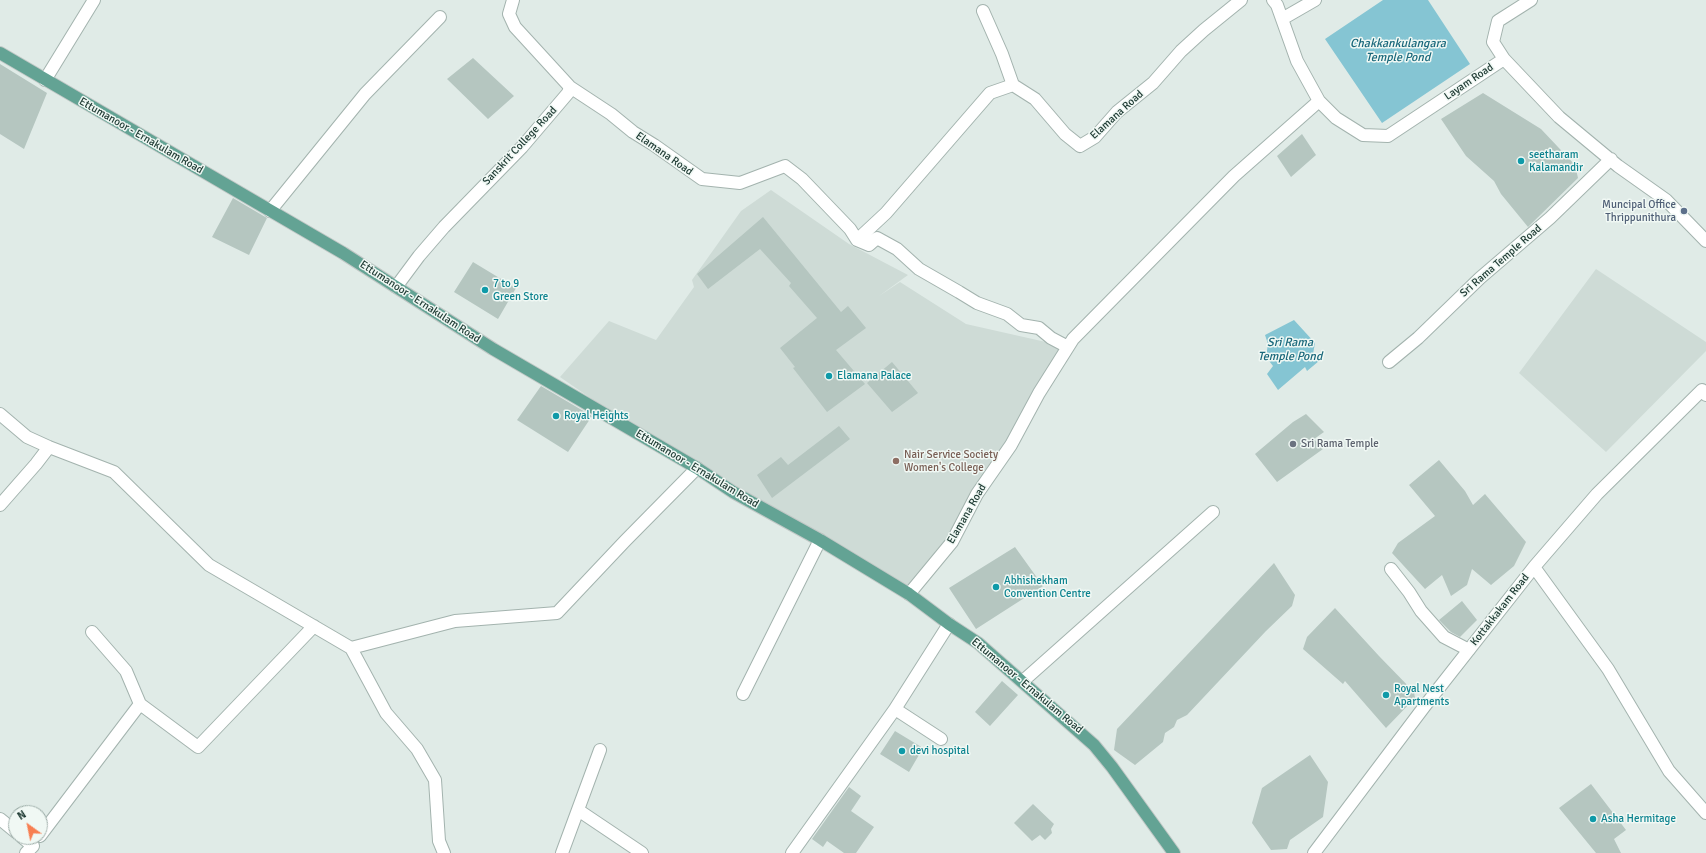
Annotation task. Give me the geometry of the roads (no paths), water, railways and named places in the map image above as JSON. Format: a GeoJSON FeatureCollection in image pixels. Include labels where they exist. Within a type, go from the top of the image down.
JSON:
{"type":"FeatureCollection","features":[{"type":"Feature","properties":{"kind":"main road","name":"Ettumanoor - Ernakulam Road"},"geometry":{"type":"LineString","coordinates":[[0,53],[343,253],[493,349],[698,468],[733,492],[820,540],[909,594],[949,624],[978,643],[1094,745],[1112,767],[1174,853]]}},
{"type":"Feature","properties":{"kind":"street"},"geometry":{"type":"LineString","coordinates":[[45,80],[94,0]]}},
{"type":"Feature","properties":{"kind":"street"},"geometry":{"type":"LineString","coordinates":[[513,0],[509,14],[515,27],[570,87]]}},
{"type":"Feature","properties":{"kind":"street","name":"Elamana Road"},"geometry":{"type":"LineString","coordinates":[[1013,85],[1035,99],[1065,134],[1080,146],[1095,137],[1117,112],[1153,84],[1181,51],[1241,0]]}},
{"type":"Feature","properties":{"kind":"street","name":"Layam Road"},"geometry":{"type":"LineString","coordinates":[[1273,0],[1277,5],[1296,61],[1319,101],[1336,118],[1363,135],[1388,136],[1504,59],[1559,117],[1611,159],[1666,200],[1706,241]]}},
{"type":"Feature","properties":{"kind":"street"},"geometry":{"type":"LineString","coordinates":[[1282,19],[1315,0]]}},
{"type":"Feature","properties":{"kind":"street"},"geometry":{"type":"LineString","coordinates":[[1504,59],[1493,42],[1498,21],[1530,0]]}},
{"type":"Feature","properties":{"kind":"street"},"geometry":{"type":"LineString","coordinates":[[983,11],[1002,54],[1013,85],[990,93],[886,213],[857,240],[869,245],[877,238],[897,249],[919,269],[977,303],[1007,314],[1021,325],[1039,328],[1051,338],[1068,347]]}},
{"type":"Feature","properties":{"kind":"street"},"geometry":{"type":"LineString","coordinates":[[270,211],[365,94],[440,17]]}},
{"type":"Feature","properties":{"kind":"street","name":"Elamana Road"},"geometry":{"type":"LineString","coordinates":[[570,87],[610,114],[633,132],[654,144],[702,179],[740,183],[785,166],[802,179],[850,229],[857,240]]}},
{"type":"Feature","properties":{"kind":"street","name":"Sanskrit College Road"},"geometry":{"type":"LineString","coordinates":[[396,287],[419,256],[475,194],[522,147],[568,93],[570,87]]}},
{"type":"Feature","properties":{"kind":"street","name":"Elamana Road"},"geometry":{"type":"LineString","coordinates":[[909,594],[952,542],[977,494],[1011,445],[1039,393],[1073,339],[1234,176],[1319,101]]}},
{"type":"Feature","properties":{"kind":"street","name":"Sri Rama Temple Road"},"geometry":{"type":"LineString","coordinates":[[1390,362],[1418,338],[1480,278],[1550,218],[1611,159]]}},
{"type":"Feature","properties":{"kind":"street","name":"Kottakkakam Road"},"geometry":{"type":"LineString","coordinates":[[1314,853],[1468,650],[1534,567],[1597,494],[1704,393]]}},
{"type":"Feature","properties":{"kind":"street"},"geometry":{"type":"LineString","coordinates":[[0,414],[27,437],[114,472],[209,565],[351,648],[386,714],[417,749],[435,780],[439,841],[444,853]]}},
{"type":"Feature","properties":{"kind":"street"},"geometry":{"type":"LineString","coordinates":[[0,505],[49,447]]}},
{"type":"Feature","properties":{"kind":"street"},"geometry":{"type":"LineString","coordinates":[[351,648],[455,621],[557,613],[625,541],[698,468]]}},
{"type":"Feature","properties":{"kind":"street"},"geometry":{"type":"LineString","coordinates":[[1023,681],[1213,512]]}},
{"type":"Feature","properties":{"kind":"street"},"geometry":{"type":"LineString","coordinates":[[743,694],[820,540]]}},
{"type":"Feature","properties":{"kind":"street"},"geometry":{"type":"LineString","coordinates":[[1534,567],[1608,669],[1669,771],[1706,813]]}},
{"type":"Feature","properties":{"kind":"street"},"geometry":{"type":"LineString","coordinates":[[1391,569],[1422,611],[1444,637],[1468,650]]}},
{"type":"Feature","properties":{"kind":"street"},"geometry":{"type":"LineString","coordinates":[[792,853],[895,709],[949,624]]}},
{"type":"Feature","properties":{"kind":"street"},"geometry":{"type":"LineString","coordinates":[[92,632],[126,671],[140,704],[198,747],[314,626]]}},
{"type":"Feature","properties":{"kind":"street"},"geometry":{"type":"LineString","coordinates":[[48,829],[140,704]]}},
{"type":"Feature","properties":{"kind":"street"},"geometry":{"type":"LineString","coordinates":[[895,709],[941,739]]}},
{"type":"Feature","properties":{"kind":"street"},"geometry":{"type":"LineString","coordinates":[[562,853],[600,750]]}},
{"type":"Feature","properties":{"kind":"street"},"geometry":{"type":"LineString","coordinates":[[578,810],[642,853]]}},
{"type":"Feature","properties":{"kind":"street"},"geometry":{"type":"LineString","coordinates":[[0,819],[8,826]]}},
{"type":"Feature","properties":{"kind":"water","name":"Chakkankulangara Temple Pond"},"geometry":{"type":"Polygon","coordinates":[[[1383,0],[1428,0],[1470,64],[1382,123],[1325,39],[1383,0]]]}},
{"type":"Feature","properties":{"kind":"water","name":"Sri Rama Temple Pond"},"geometry":{"type":"Polygon","coordinates":[[[1294,320],[1315,343],[1313,354],[1319,361],[1307,371],[1305,367],[1278,390],[1267,374],[1273,366],[1266,357],[1268,344],[1265,335],[1294,320]]]}},
{"type":"Feature","properties":{"kind":"place","name":"seetharam Kalamandir"},"geometry":{"type":"Point","coordinates":[1521,161]}},
{"type":"Feature","properties":{"kind":"place","name":"Muncipal Office Thrippunithura"},"geometry":{"type":"Point","coordinates":[1684,211]}},
{"type":"Feature","properties":{"kind":"place","name":"7 to 9 Green Store"},"geometry":{"type":"Point","coordinates":[485,290]}},
{"type":"Feature","properties":{"kind":"place","name":"Elamana Palace"},"geometry":{"type":"Point","coordinates":[829,376]}},
{"type":"Feature","properties":{"kind":"place","name":"Royal Heights"},"geometry":{"type":"Point","coordinates":[556,416]}},
{"type":"Feature","properties":{"kind":"place","name":"Sri Rama Temple"},"geometry":{"type":"Point","coordinates":[1293,444]}},
{"type":"Feature","properties":{"kind":"place","name":"Nair Service Society Women's College"},"geometry":{"type":"Point","coordinates":[896,461]}},
{"type":"Feature","properties":{"kind":"place","name":"Abhishekham Convention Centre"},"geometry":{"type":"Point","coordinates":[996,587]}},
{"type":"Feature","properties":{"kind":"place","name":"Royal Nest Apartments"},"geometry":{"type":"Point","coordinates":[1386,695]}},
{"type":"Feature","properties":{"kind":"place","name":"devi hospital"},"geometry":{"type":"Point","coordinates":[902,751]}},
{"type":"Feature","properties":{"kind":"place","name":"Asha Hermitage"},"geometry":{"type":"Point","coordinates":[1593,819]}}]}
